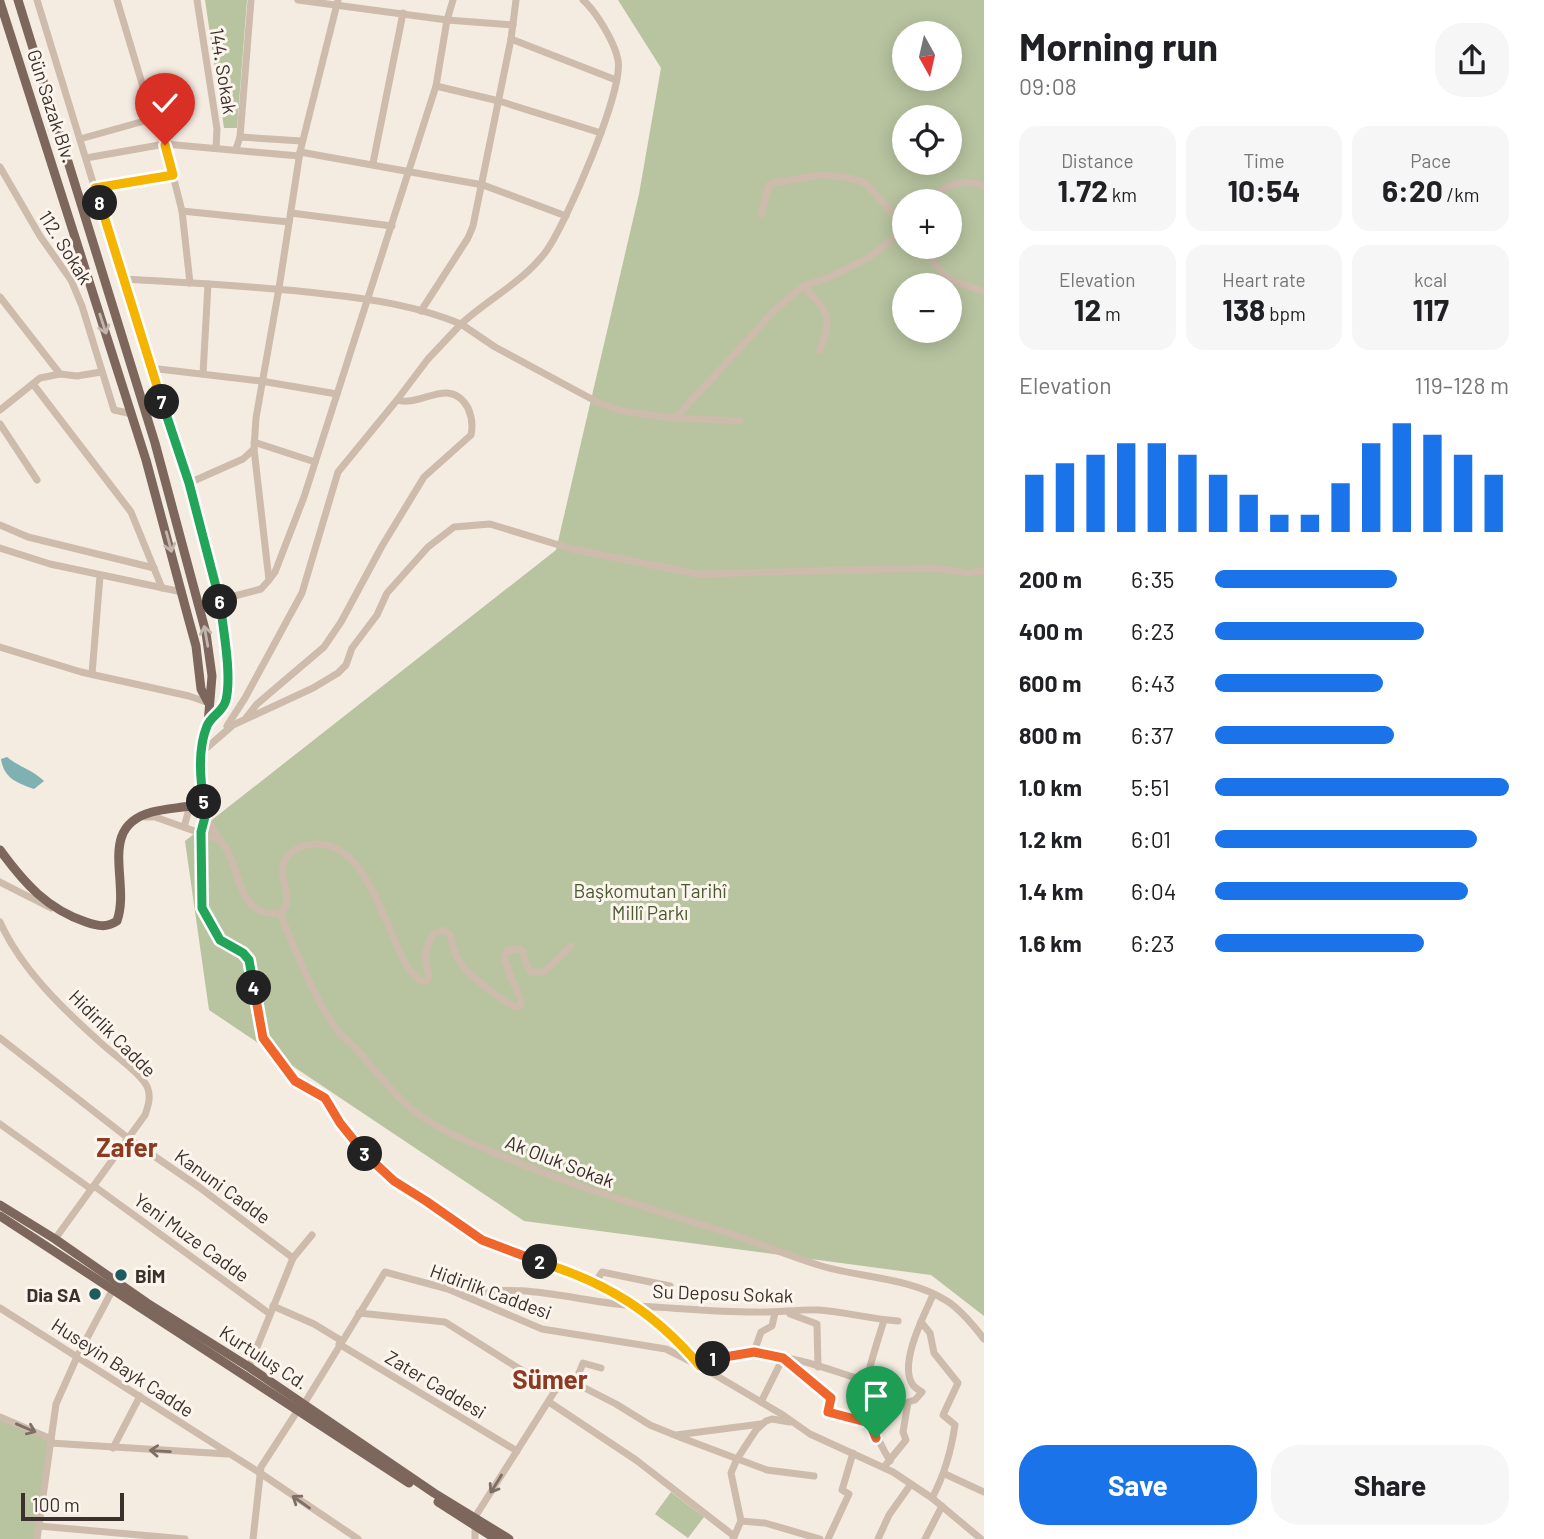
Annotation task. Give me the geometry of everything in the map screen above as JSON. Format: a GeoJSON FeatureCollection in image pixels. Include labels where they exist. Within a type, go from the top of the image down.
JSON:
{"type":"FeatureCollection","features":[{"type":"Feature","properties":{"kind":"main road","name":"Gün Sazak Blv."},"geometry":{"type":"LineString","coordinates":[[18,0],[156,443],[206,633],[212,676],[208,724],[202,751],[201,784]]}},
{"type":"Feature","properties":{"kind":"main road","name":"Gün Sazak Blv."},"geometry":{"type":"LineString","coordinates":[[0,2],[132,414],[182,592],[195,646],[201,689],[209,704]]}},
{"type":"Feature","properties":{"kind":"main road"},"geometry":{"type":"LineString","coordinates":[[0,850],[29,888],[46,902],[65,914],[99,926],[109,926],[117,921],[122,898],[118,851],[124,828],[152,812],[190,806],[201,784]]}},
{"type":"Feature","properties":{"kind":"main road","name":"Kurtuluş Cd."},"geometry":{"type":"LineString","coordinates":[[0,1205],[249,1367],[301,1407]]}},
{"type":"Feature","properties":{"kind":"main road","name":"Kurtuluş Cd."},"geometry":{"type":"LineString","coordinates":[[0,1216],[434,1493],[493,1536],[509,1539]]}},
{"type":"Feature","properties":{"kind":"street"},"geometry":{"type":"LineString","coordinates":[[37,0],[150,368],[189,483],[219,600],[226,654],[227,697],[218,715],[208,724]]}},
{"type":"Feature","properties":{"kind":"street"},"geometry":{"type":"LineString","coordinates":[[117,0],[165,145],[183,211],[190,283]]}},
{"type":"Feature","properties":{"kind":"street","name":"144. Sokak"},"geometry":{"type":"LineString","coordinates":[[197,0],[218,129],[216,148]]}},
{"type":"Feature","properties":{"kind":"street"},"geometry":{"type":"LineString","coordinates":[[236,149],[240,137],[251,0]]}},
{"type":"Feature","properties":{"kind":"street"},"geometry":{"type":"LineString","coordinates":[[298,0],[338,3],[447,20],[513,25]]}},
{"type":"Feature","properties":{"kind":"street"},"geometry":{"type":"LineString","coordinates":[[219,600],[261,589],[275,572],[315,462],[436,86],[453,0]]}},
{"type":"Feature","properties":{"kind":"street"},"geometry":{"type":"LineString","coordinates":[[421,310],[468,238],[483,185],[511,40],[516,0]]}},
{"type":"Feature","properties":{"kind":"street"},"geometry":{"type":"LineString","coordinates":[[223,733],[302,593],[338,472],[428,359],[461,324],[524,275],[546,251],[566,216],[601,133],[618,68],[617,55],[592,9],[583,0]]}},
{"type":"Feature","properties":{"kind":"street"},"geometry":{"type":"LineString","coordinates":[[269,580],[254,446],[261,382],[279,288],[299,154],[338,3]]}},
{"type":"Feature","properties":{"kind":"street"},"geometry":{"type":"LineString","coordinates":[[373,163],[403,13]]}},
{"type":"Feature","properties":{"kind":"street"},"geometry":{"type":"LineString","coordinates":[[511,40],[616,80]]}},
{"type":"Feature","properties":{"kind":"street"},"geometry":{"type":"LineString","coordinates":[[436,86],[499,101],[601,133]]}},
{"type":"Feature","properties":{"kind":"street"},"geometry":{"type":"LineString","coordinates":[[80,139],[155,118]]}},
{"type":"Feature","properties":{"kind":"street"},"geometry":{"type":"LineString","coordinates":[[240,137],[302,141]]}},
{"type":"Feature","properties":{"kind":"street"},"geometry":{"type":"LineString","coordinates":[[86,158],[165,145],[299,154],[373,163],[483,185],[566,216]]}},
{"type":"Feature","properties":{"kind":"street","name":"112. Sokak"},"geometry":{"type":"LineString","coordinates":[[1,172],[71,280],[82,306],[114,410],[132,414]]}},
{"type":"Feature","properties":{"kind":"street"},"geometry":{"type":"LineString","coordinates":[[95,188],[173,175]]}},
{"type":"Feature","properties":{"kind":"street"},"geometry":{"type":"LineString","coordinates":[[761,214],[769,185],[821,175],[864,182],[892,211]]}},
{"type":"Feature","properties":{"kind":"street"},"geometry":{"type":"LineString","coordinates":[[941,189],[952,183],[966,181],[984,186]]}},
{"type":"Feature","properties":{"kind":"street"},"geometry":{"type":"LineString","coordinates":[[183,211],[392,226]]}},
{"type":"Feature","properties":{"kind":"street"},"geometry":{"type":"LineString","coordinates":[[672,418],[677,416],[775,310],[803,286],[830,277],[869,258],[892,241]]}},
{"type":"Feature","properties":{"kind":"street"},"geometry":{"type":"LineString","coordinates":[[931,259],[949,279],[984,292]]}},
{"type":"Feature","properties":{"kind":"street"},"geometry":{"type":"LineString","coordinates":[[123,279],[279,288],[366,299],[421,310],[461,324],[495,347],[599,403],[622,411],[672,418],[740,421]]}},
{"type":"Feature","properties":{"kind":"street"},"geometry":{"type":"LineString","coordinates":[[203,374],[208,284]]}},
{"type":"Feature","properties":{"kind":"street"},"geometry":{"type":"LineString","coordinates":[[803,286],[826,310],[829,320],[820,350]]}},
{"type":"Feature","properties":{"kind":"street"},"geometry":{"type":"LineString","coordinates":[[0,297],[60,374]]}},
{"type":"Feature","properties":{"kind":"street"},"geometry":{"type":"LineString","coordinates":[[150,368],[337,394]]}},
{"type":"Feature","properties":{"kind":"street"},"geometry":{"type":"LineString","coordinates":[[0,410],[40,378],[101,372]]}},
{"type":"Feature","properties":{"kind":"street"},"geometry":{"type":"LineString","coordinates":[[33,384],[131,512],[162,588]]}},
{"type":"Feature","properties":{"kind":"street"},"geometry":{"type":"LineString","coordinates":[[246,718],[257,704],[324,647],[424,477],[471,435],[473,429],[469,410],[456,397],[444,393],[407,401],[397,400]]}},
{"type":"Feature","properties":{"kind":"street"},"geometry":{"type":"LineString","coordinates":[[0,424],[37,480]]}},
{"type":"Feature","properties":{"kind":"street"},"geometry":{"type":"LineString","coordinates":[[189,483],[243,459],[254,446]]}},
{"type":"Feature","properties":{"kind":"street"},"geometry":{"type":"LineString","coordinates":[[254,446],[315,462]]}},
{"type":"Feature","properties":{"kind":"street"},"geometry":{"type":"LineString","coordinates":[[202,751],[246,718],[313,688],[338,673],[346,665],[352,648],[377,615],[387,593],[428,547],[454,527],[490,524],[572,549],[698,574],[933,568],[968,573],[984,571]]}},
{"type":"Feature","properties":{"kind":"street"},"geometry":{"type":"LineString","coordinates":[[0,526],[28,537],[154,568]]}},
{"type":"Feature","properties":{"kind":"street"},"geometry":{"type":"LineString","coordinates":[[0,548],[50,564],[182,592]]}},
{"type":"Feature","properties":{"kind":"street"},"geometry":{"type":"LineString","coordinates":[[92,674],[100,576]]}},
{"type":"Feature","properties":{"kind":"street"},"geometry":{"type":"LineString","coordinates":[[0,648],[92,674],[189,696],[209,704]]}},
{"type":"Feature","properties":{"kind":"street"},"geometry":{"type":"LineString","coordinates":[[201,784],[207,820],[222,841],[248,902],[269,914],[279,913],[287,907],[288,902],[282,879],[285,860],[308,844],[323,844],[335,848],[358,868],[375,896],[409,969],[420,981],[428,980],[430,974],[425,956],[431,938],[438,931],[444,930],[451,936],[453,950],[464,970],[506,1003],[519,1007],[521,1002],[505,963],[504,956],[508,950],[521,949],[531,972],[544,972],[571,946]]}},
{"type":"Feature","properties":{"kind":"street"},"geometry":{"type":"LineString","coordinates":[[184,827],[190,806],[206,813]]}},
{"type":"Feature","properties":{"kind":"street"},"geometry":{"type":"LineString","coordinates":[[206,813],[201,832],[202,908],[220,940],[243,953],[249,960],[263,1038],[295,1081],[325,1098],[347,1133],[394,1181],[482,1240],[595,1283],[636,1306],[675,1336],[700,1366],[713,1359],[754,1352],[866,1381]]}},
{"type":"Feature","properties":{"kind":"street"},"geometry":{"type":"LineString","coordinates":[[141,817],[155,817],[222,841]]}},
{"type":"Feature","properties":{"kind":"street"},"geometry":{"type":"LineString","coordinates":[[0,882],[13,891],[65,914]]}},
{"type":"Feature","properties":{"kind":"street","name":"Ak Oluk Sokak"},"geometry":{"type":"LineString","coordinates":[[279,913],[305,973],[338,1032],[422,1117],[457,1137],[530,1169],[617,1200],[728,1233],[782,1254],[832,1268],[894,1280],[933,1295],[947,1301],[972,1323],[984,1339]]}},
{"type":"Feature","properties":{"kind":"street","name":"Hidirlik Cadde"},"geometry":{"type":"LineString","coordinates":[[0,922],[30,970],[85,1029],[145,1083],[149,1091],[145,1115],[55,1240]]}},
{"type":"Feature","properties":{"kind":"street","name":"Kanuni Cadde"},"geometry":{"type":"LineString","coordinates":[[0,1038],[128,1138],[199,1186],[293,1258]]}},
{"type":"Feature","properties":{"kind":"street","name":"Yeni Muze Cadde"},"geometry":{"type":"LineString","coordinates":[[0,1124],[272,1310]]}},
{"type":"Feature","properties":{"kind":"street"},"geometry":{"type":"LineString","coordinates":[[249,1367],[293,1258],[312,1235]]}},
{"type":"Feature","properties":{"kind":"street","name":"Hidirlik Caddesi"},"geometry":{"type":"LineString","coordinates":[[260,1473],[261,1467],[386,1272],[463,1296],[542,1329],[666,1349],[761,1402],[810,1434],[887,1464],[981,1539]]}},
{"type":"Feature","properties":{"kind":"street"},"geometry":{"type":"LineString","coordinates":[[595,1283],[602,1272],[670,1286]]}},
{"type":"Feature","properties":{"kind":"street"},"geometry":{"type":"LineString","coordinates":[[37,1539],[56,1404],[113,1289]]}},
{"type":"Feature","properties":{"kind":"street","name":"Su Deposu Sokak"},"geometry":{"type":"LineString","coordinates":[[463,1296],[480,1291],[501,1290],[576,1296],[636,1306],[786,1313],[818,1310],[898,1321]]}},
{"type":"Feature","properties":{"kind":"street"},"geometry":{"type":"LineString","coordinates":[[884,1320],[866,1381],[866,1397],[870,1423],[887,1464],[906,1440],[903,1432],[908,1402],[915,1400],[922,1392],[913,1385],[910,1376],[910,1355],[933,1295]]}},
{"type":"Feature","properties":{"kind":"street","name":"Huseyin Bayk Cadde"},"geometry":{"type":"LineString","coordinates":[[0,1308],[260,1473],[358,1539]]}},
{"type":"Feature","properties":{"kind":"street","name":"Zater Caddesi"},"geometry":{"type":"LineString","coordinates":[[272,1310],[314,1324],[517,1451]]}},
{"type":"Feature","properties":{"kind":"street"},"geometry":{"type":"LineString","coordinates":[[754,1352],[761,1332],[772,1326],[775,1312]]}},
{"type":"Feature","properties":{"kind":"street"},"geometry":{"type":"LineString","coordinates":[[359,1313],[445,1322],[555,1391]]}},
{"type":"Feature","properties":{"kind":"street"},"geometry":{"type":"LineString","coordinates":[[786,1313],[817,1324],[818,1367]]}},
{"type":"Feature","properties":{"kind":"street"},"geometry":{"type":"LineString","coordinates":[[921,1322],[930,1334],[934,1353],[958,1383],[943,1415],[955,1425],[945,1474],[932,1498]]}},
{"type":"Feature","properties":{"kind":"street"},"geometry":{"type":"LineString","coordinates":[[761,1402],[783,1358]]}},
{"type":"Feature","properties":{"kind":"street"},"geometry":{"type":"LineString","coordinates":[[783,1358],[831,1398],[828,1412],[870,1423]]}},
{"type":"Feature","properties":{"kind":"street"},"geometry":{"type":"LineString","coordinates":[[575,1383],[583,1363],[601,1368]]}},
{"type":"Feature","properties":{"kind":"street"},"geometry":{"type":"LineString","coordinates":[[475,1539],[474,1521],[558,1386],[575,1383],[650,1425],[737,1460],[768,1470],[814,1476]]}},
{"type":"Feature","properties":{"kind":"street"},"geometry":{"type":"LineString","coordinates":[[113,1448],[140,1396]]}},
{"type":"Feature","properties":{"kind":"street"},"geometry":{"type":"LineString","coordinates":[[548,1402],[636,1460],[734,1537],[741,1521],[731,1473],[762,1424]]}},
{"type":"Feature","properties":{"kind":"street"},"geometry":{"type":"LineString","coordinates":[[0,1417],[51,1441],[113,1448],[228,1454]]}},
{"type":"Feature","properties":{"kind":"street"},"geometry":{"type":"LineString","coordinates":[[674,1435],[762,1424],[772,1419],[794,1423]]}},
{"type":"Feature","properties":{"kind":"street"},"geometry":{"type":"LineString","coordinates":[[828,1539],[849,1494],[842,1490],[853,1453]]}},
{"type":"Feature","properties":{"kind":"street"},"geometry":{"type":"LineString","coordinates":[[253,1539],[260,1473]]}},
{"type":"Feature","properties":{"kind":"street"},"geometry":{"type":"LineString","coordinates":[[945,1474],[984,1492]]}},
{"type":"Feature","properties":{"kind":"street"},"geometry":{"type":"LineString","coordinates":[[878,1539],[889,1515],[911,1484]]}},
{"type":"Feature","properties":{"kind":"street"},"geometry":{"type":"LineString","coordinates":[[925,1539],[942,1506]]}},
{"type":"Feature","properties":{"kind":"street"},"geometry":{"type":"LineString","coordinates":[[741,1521],[765,1524],[820,1539]]}},
{"type":"Feature","properties":{"kind":"street"},"geometry":{"type":"LineString","coordinates":[[39,1526],[185,1539]]}},
{"type":"Feature","properties":{"kind":"green space"},"geometry":{"type":"Polygon","coordinates":[[[205,0],[247,0],[237,128],[224,128],[205,0]]]}},
{"type":"Feature","properties":{"kind":"green space","name":"Başkomutan Tarihî Millî Parkı"},"geometry":{"type":"Polygon","coordinates":[[[618,0],[984,0],[984,1316],[931,1275],[524,1221],[209,1010],[185,841],[556,550],[639,194],[661,68],[618,0]]]}},
{"type":"Feature","properties":{"kind":"green space"},"geometry":{"type":"Polygon","coordinates":[[[0,1417],[51,1439],[37,1539],[0,1539],[0,1417]]]}},
{"type":"Feature","properties":{"kind":"green space"},"geometry":{"type":"Polygon","coordinates":[[[671,1492],[704,1517],[688,1538],[655,1514],[671,1492]]]}},
{"type":"Feature","properties":{"kind":"water"},"geometry":{"type":"Polygon","coordinates":[[[7,757],[44,781],[34,789],[13,779],[5,771],[1,759],[7,757]]]}},
{"type":"Feature","properties":{"kind":"place","name":"BİM"},"geometry":{"type":"Point","coordinates":[121,1275]}},
{"type":"Feature","properties":{"kind":"place","name":"Dia SA"},"geometry":{"type":"Point","coordinates":[95,1294]}},
{"type":"Feature","properties":{"kind":"district","name":"Zafer"},"geometry":{"type":"Point","coordinates":[127,1146]}},
{"type":"Feature","properties":{"kind":"district","name":"Sümer"},"geometry":{"type":"Point","coordinates":[550,1378]}},
{"type":"Feature","properties":{"kind":"route"},"geometry":{"type":"LineString","coordinates":[[165,145],[173,175],[95,188],[150,368],[189,483],[219,600],[226,654],[227,697],[218,715],[208,724],[202,751],[201,784],[206,813],[201,832],[202,908],[220,940],[243,953],[249,960],[259,1028],[263,1038],[295,1081],[325,1098],[347,1133],[370,1159],[394,1181],[482,1240],[595,1283],[636,1306],[675,1336],[700,1366],[724,1356],[754,1352],[783,1358],[831,1398],[828,1412],[870,1423],[876,1438]]}}]}
